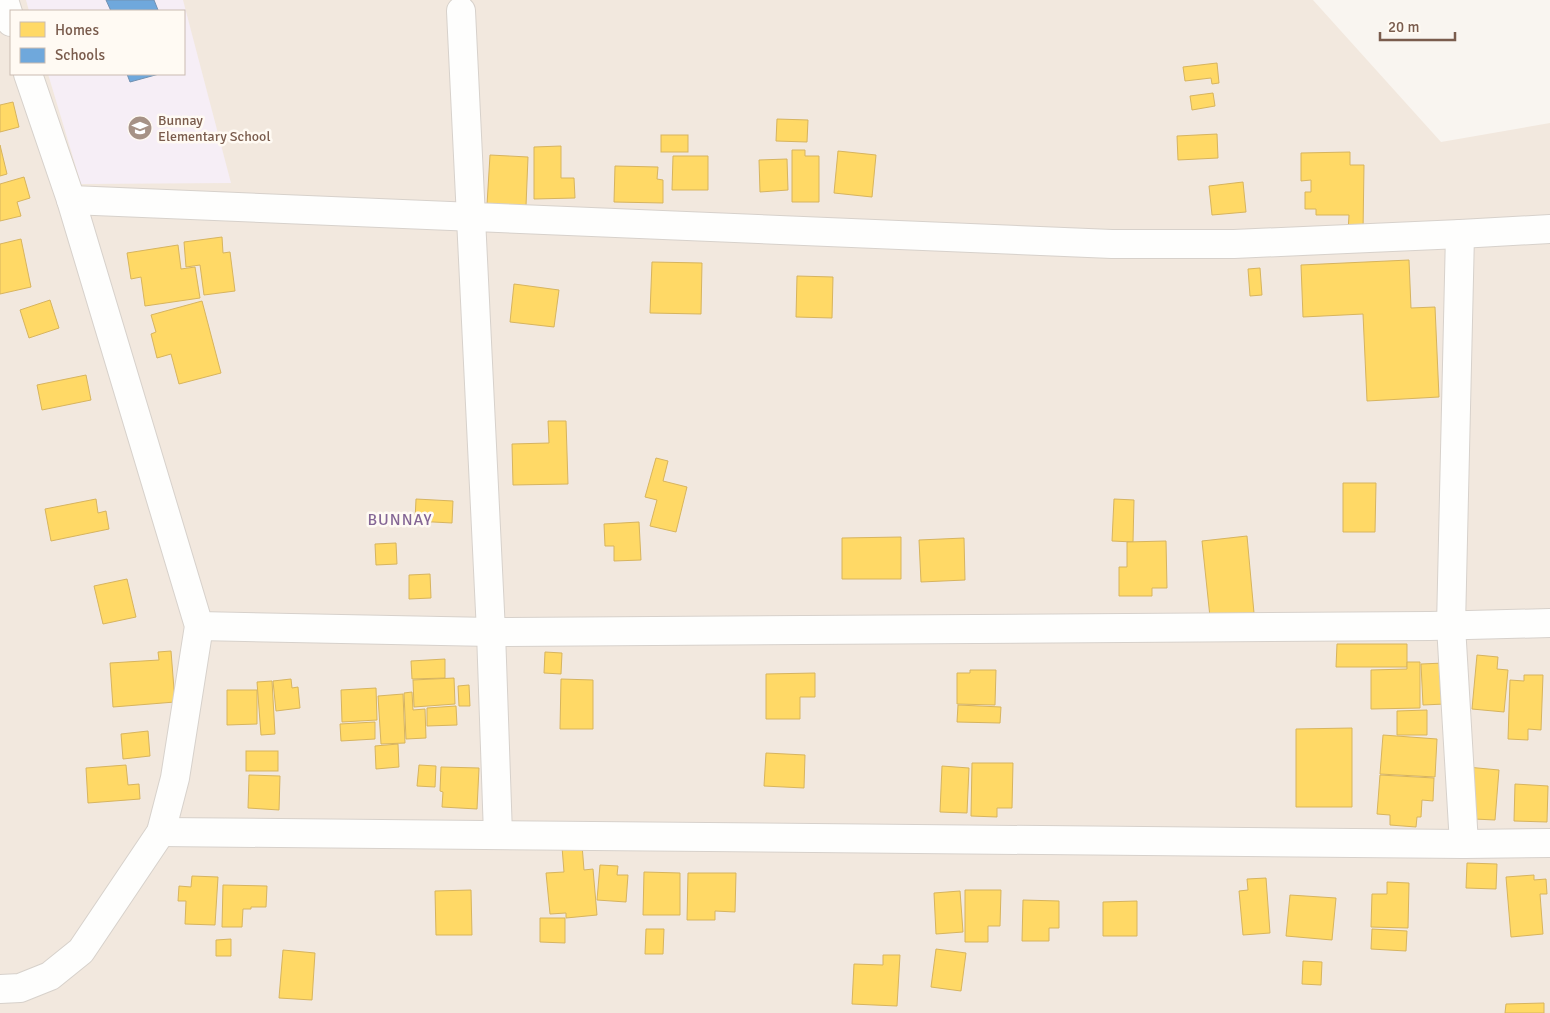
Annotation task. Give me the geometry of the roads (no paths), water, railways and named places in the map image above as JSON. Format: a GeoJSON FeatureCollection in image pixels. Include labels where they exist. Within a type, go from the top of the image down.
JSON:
{"type":"FeatureCollection","features":[{"type":"Feature","properties":{"kind":"street"},"geometry":{"type":"LineString","coordinates":[[4,0],[10,19]]}},
{"type":"Feature","properties":{"kind":"street"},"geometry":{"type":"LineString","coordinates":[[461,11],[491,632],[498,835]]}},
{"type":"Feature","properties":{"kind":"street"},"geometry":{"type":"LineString","coordinates":[[0,989],[20,988],[50,976],[81,951],[161,832],[175,778],[200,626],[71,200],[28,75]]}},
{"type":"Feature","properties":{"kind":"street"},"geometry":{"type":"LineString","coordinates":[[71,200],[1112,244],[1234,244],[1550,229]]}},
{"type":"Feature","properties":{"kind":"street"},"geometry":{"type":"LineString","coordinates":[[1460,234],[1451,626],[1464,844]]}},
{"type":"Feature","properties":{"kind":"street"},"geometry":{"type":"LineString","coordinates":[[200,626],[491,632],[1451,626],[1550,623]]}},
{"type":"Feature","properties":{"kind":"street"},"geometry":{"type":"LineString","coordinates":[[161,832],[1464,844],[1550,842]]}},
{"type":"Feature","properties":{"kind":"place","name":"Bunnay Elementary School"},"geometry":{"type":"Point","coordinates":[140,128]}},
{"type":"Feature","properties":{"kind":"district","name":"BUNNAY"},"geometry":{"type":"Point","coordinates":[400,520]}}]}
